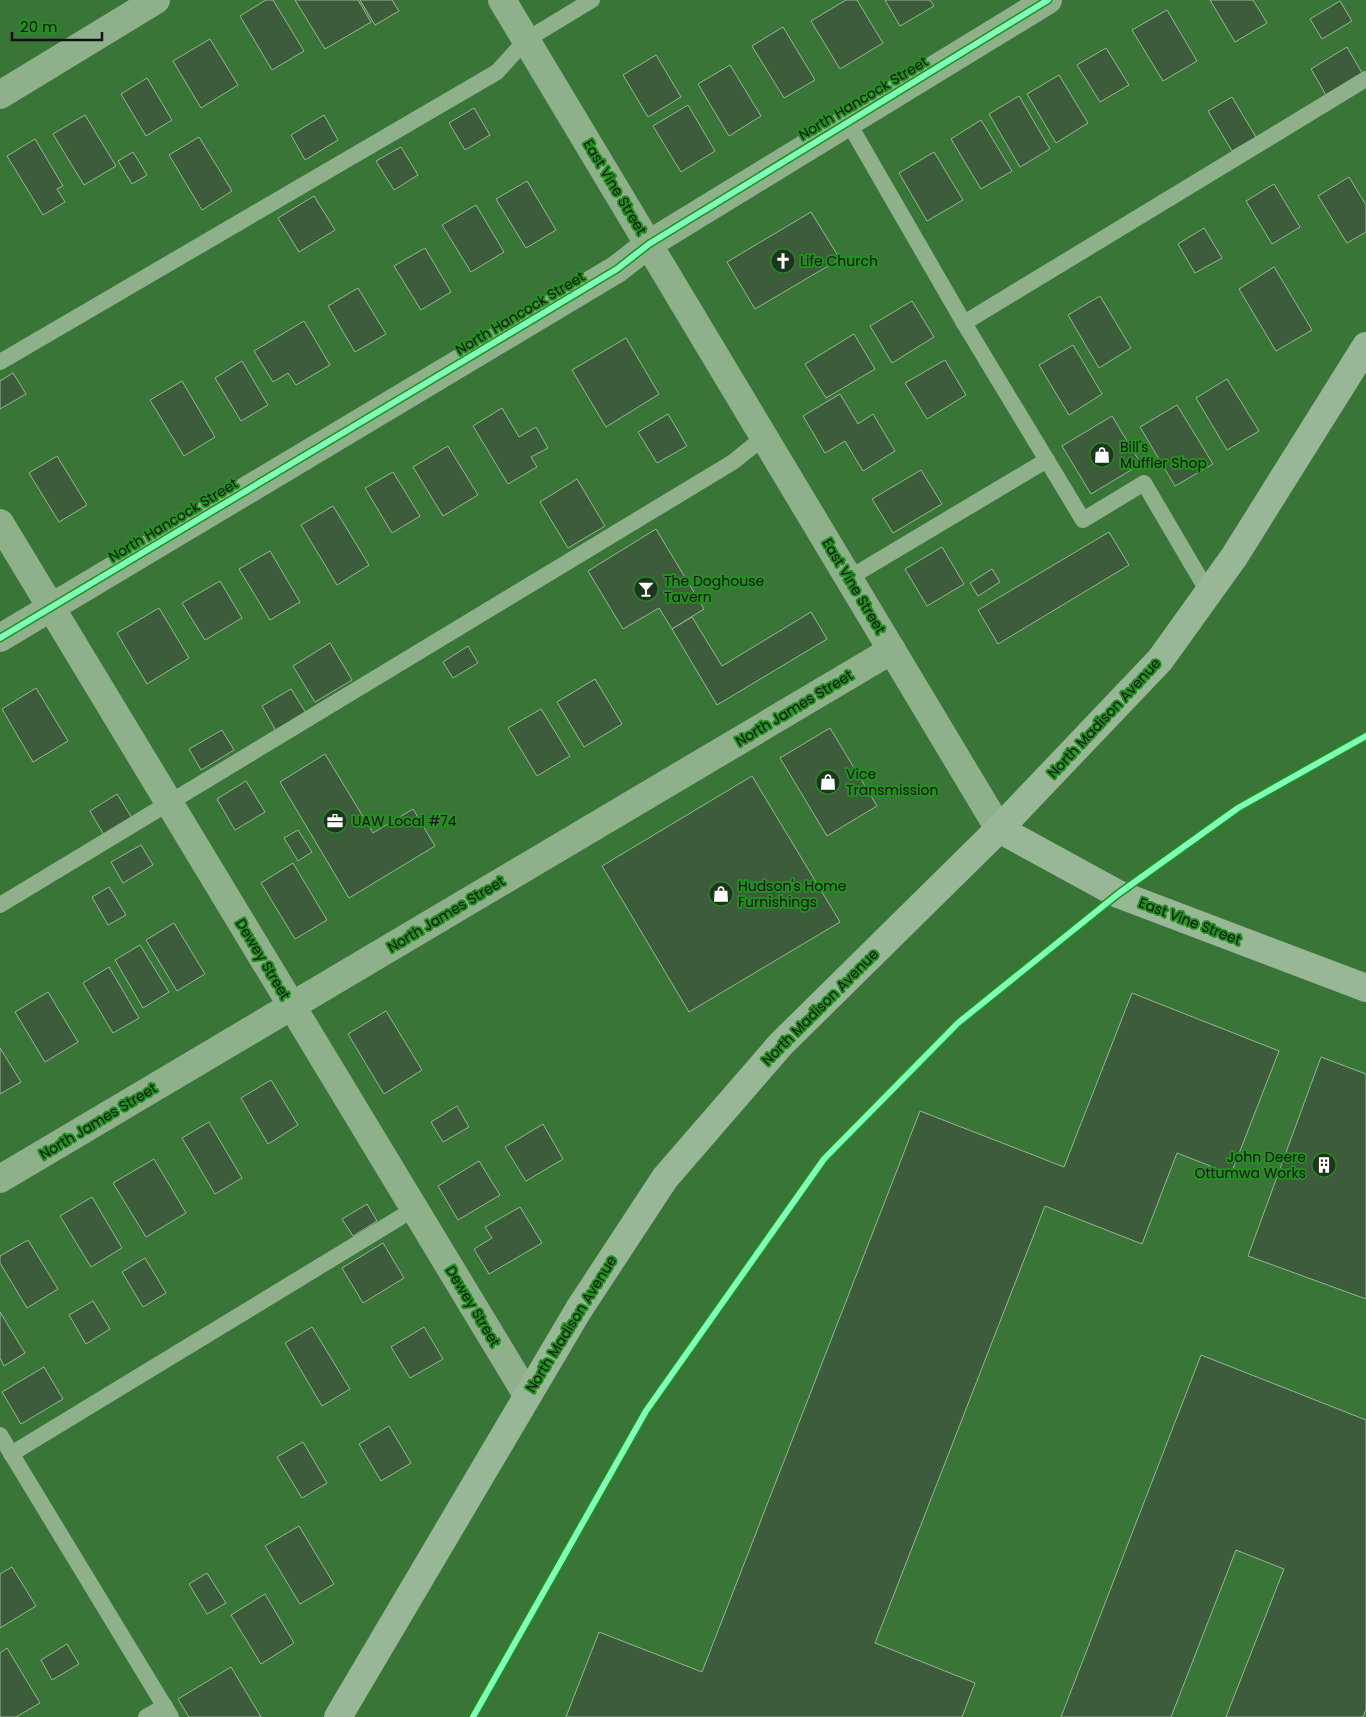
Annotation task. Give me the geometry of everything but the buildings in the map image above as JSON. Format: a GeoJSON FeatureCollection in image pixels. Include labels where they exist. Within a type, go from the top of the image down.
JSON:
{"type":"FeatureCollection","features":[{"type":"Feature","properties":{"kind":"main road","name":"North Madison Avenue"},"geometry":{"type":"LineString","coordinates":[[338,1717],[579,1308],[665,1178],[781,1044],[999,830],[1160,660],[1234,557],[1366,346]]}},
{"type":"Feature","properties":{"kind":"main road","name":"East Vine Street"},"geometry":{"type":"LineString","coordinates":[[999,830],[1118,894],[1366,988]]}},
{"type":"Feature","properties":{"kind":"street"},"geometry":{"type":"LineString","coordinates":[[0,95],[156,0]]}},
{"type":"Feature","properties":{"kind":"street","name":"East Vine Street"},"geometry":{"type":"LineString","coordinates":[[502,0],[999,830]]}},
{"type":"Feature","properties":{"kind":"street","name":"North Hancock Street"},"geometry":{"type":"LineString","coordinates":[[0,638],[617,269],[648,244],[1048,0]]}},
{"type":"Feature","properties":{"kind":"street","name":"Dewey Street"},"geometry":{"type":"LineString","coordinates":[[0,523],[527,1395]]}},
{"type":"Feature","properties":{"kind":"street","name":"North James Street"},"geometry":{"type":"LineString","coordinates":[[0,1179],[892,650]]}},
{"type":"Feature","properties":{"kind":"lane"},"geometry":{"type":"LineString","coordinates":[[0,362],[497,72],[526,40],[592,0]]}},
{"type":"Feature","properties":{"kind":"lane"},"geometry":{"type":"LineString","coordinates":[[964,322],[1366,79]]}},
{"type":"Feature","properties":{"kind":"lane"},"geometry":{"type":"LineString","coordinates":[[848,122],[964,322],[1083,520],[1144,483],[1208,592]]}},
{"type":"Feature","properties":{"kind":"lane"},"geometry":{"type":"LineString","coordinates":[[0,905],[733,462],[764,437]]}},
{"type":"Feature","properties":{"kind":"lane"},"geometry":{"type":"LineString","coordinates":[[849,578],[1047,460]]}},
{"type":"Feature","properties":{"kind":"lane"},"geometry":{"type":"LineString","coordinates":[[12,1454],[414,1209]]}},
{"type":"Feature","properties":{"kind":"lane"},"geometry":{"type":"LineString","coordinates":[[0,1435],[168,1711],[146,1717]]}},
{"type":"Feature","properties":{"kind":"cycle path"},"geometry":{"type":"LineString","coordinates":[[0,638],[617,269],[649,244],[1048,0]]}},
{"type":"Feature","properties":{"kind":"cycle path"},"geometry":{"type":"LineString","coordinates":[[473,1717],[646,1411],[824,1159],[958,1023],[1118,894],[1238,808],[1366,736]]}},
{"type":"Feature","properties":{"kind":"place","name":"Life Church"},"geometry":{"type":"Point","coordinates":[783,261]}},
{"type":"Feature","properties":{"kind":"place","name":"Bill's Muffler Shop"},"geometry":{"type":"Point","coordinates":[1102,455]}},
{"type":"Feature","properties":{"kind":"place","name":"The Doghouse Tavern"},"geometry":{"type":"Point","coordinates":[646,589]}},
{"type":"Feature","properties":{"kind":"place","name":"Vice Transmission"},"geometry":{"type":"Point","coordinates":[828,782]}},
{"type":"Feature","properties":{"kind":"place","name":"UAW Local #74"},"geometry":{"type":"Point","coordinates":[335,821]}},
{"type":"Feature","properties":{"kind":"place","name":"Hudson's Home Furnishings"},"geometry":{"type":"Point","coordinates":[721,894]}},
{"type":"Feature","properties":{"kind":"place","name":"John Deere Ottumwa Works"},"geometry":{"type":"Point","coordinates":[1324,1165]}}]}
